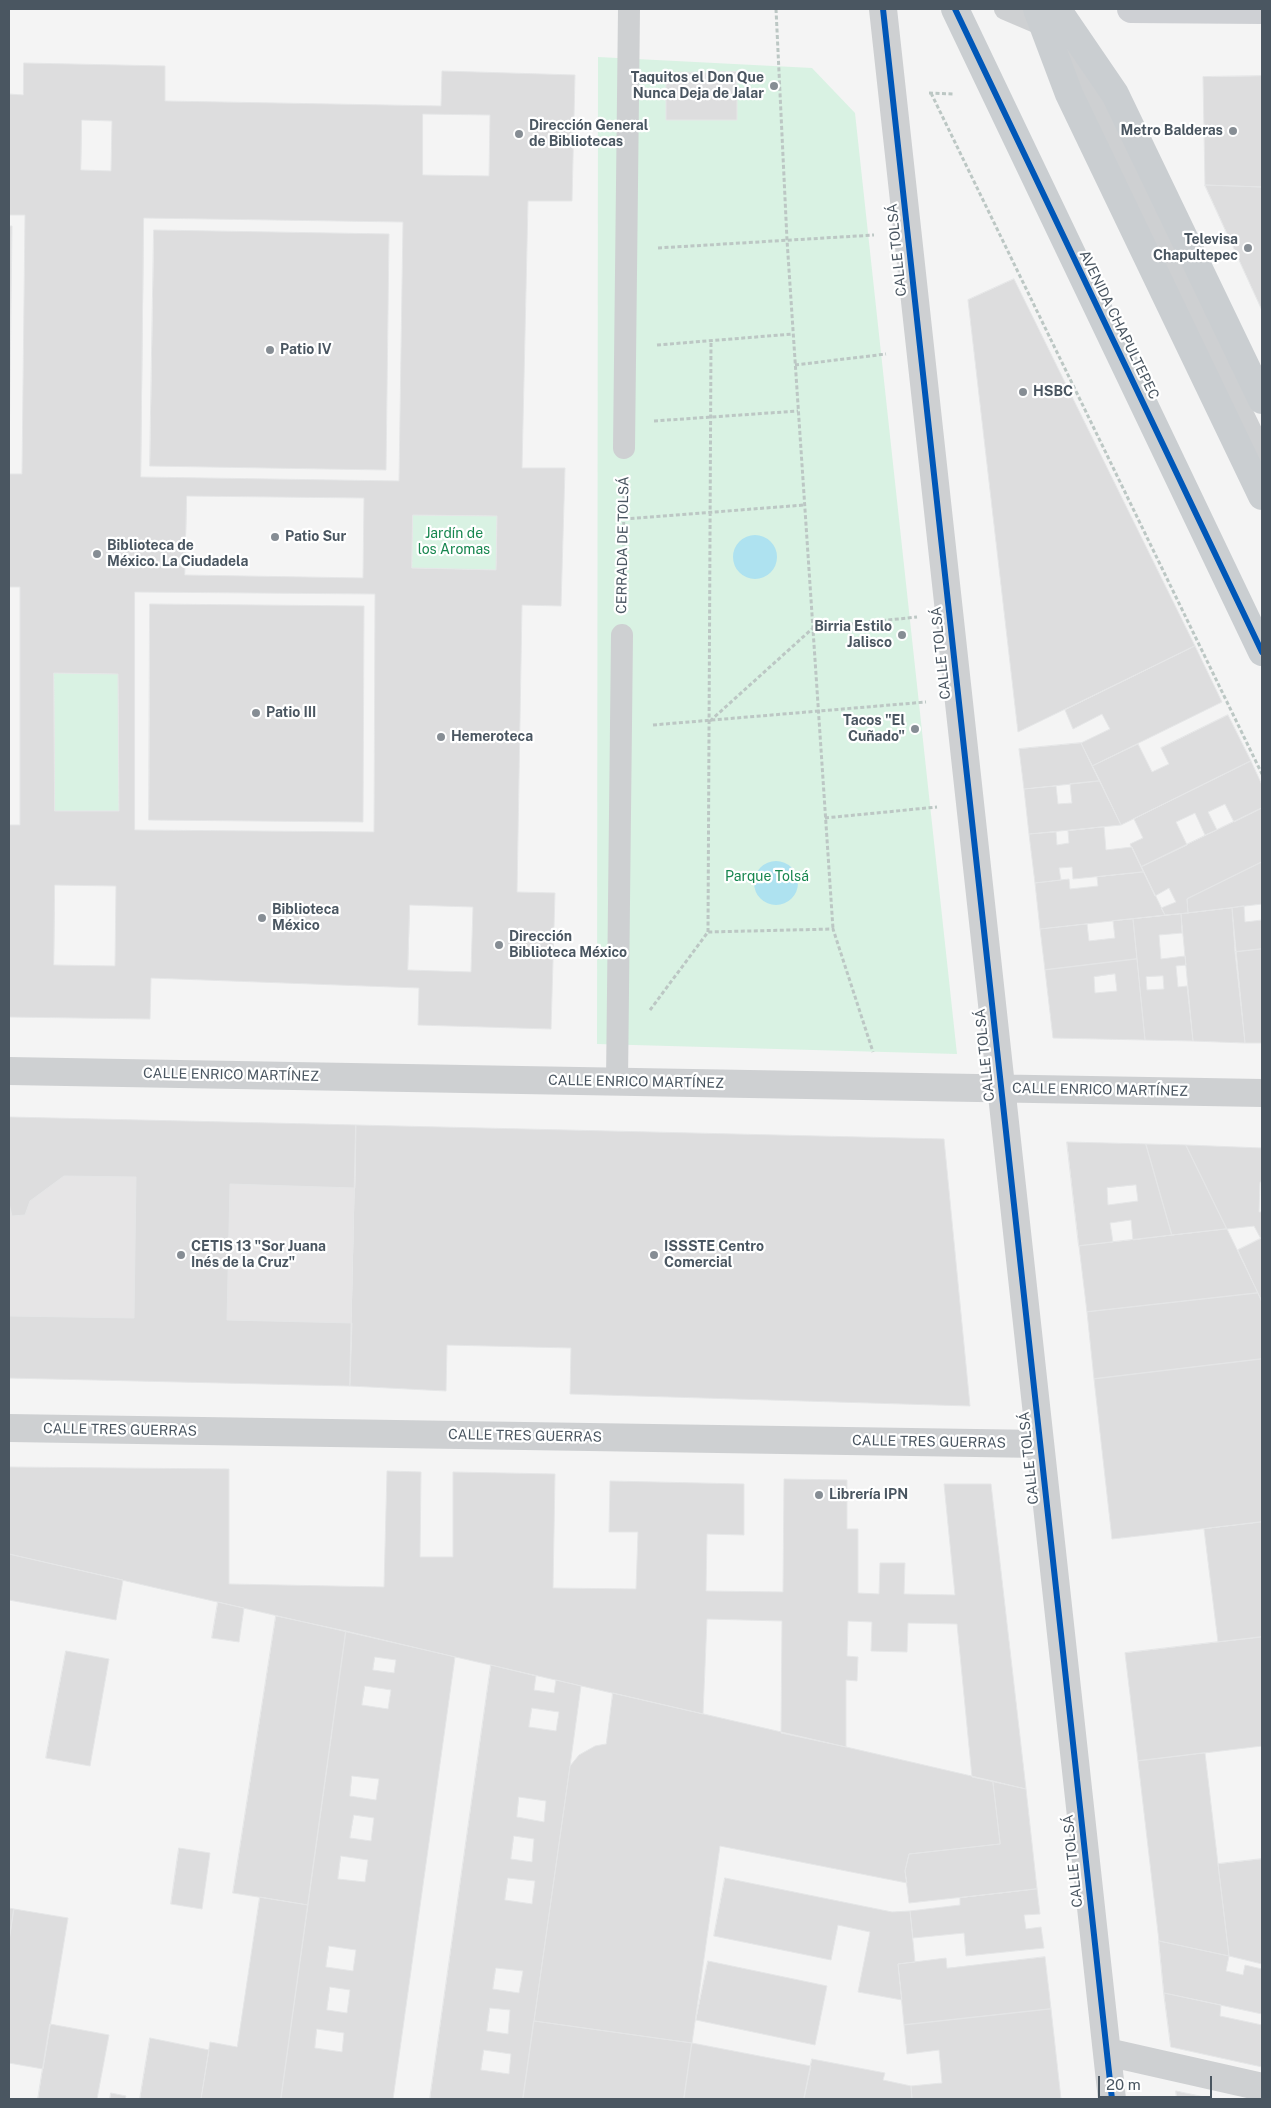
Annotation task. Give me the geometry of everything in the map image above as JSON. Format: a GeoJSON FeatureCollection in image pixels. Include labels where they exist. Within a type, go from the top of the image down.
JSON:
{"type":"FeatureCollection","features":[{"type":"Feature","properties":{"kind":"main road","name":"AVENIDA CHAPULTEPEC"},"geometry":{"type":"LineString","coordinates":[[955,9],[1262,652]]}},
{"type":"Feature","properties":{"kind":"main road"},"geometry":{"type":"LineString","coordinates":[[1131,9],[1262,10]]}},
{"type":"Feature","properties":{"kind":"main road"},"geometry":{"type":"LineString","coordinates":[[1046,14],[1115,94],[1262,400]]}},
{"type":"Feature","properties":{"kind":"main road"},"geometry":{"type":"LineString","coordinates":[[1046,14],[1069,94],[1262,496]]}},
{"type":"Feature","properties":{"kind":"street","name":"CALLE TOLSÁ"},"geometry":{"type":"LineString","coordinates":[[883,9],[1112,2099]]}},
{"type":"Feature","properties":{"kind":"street","name":"CALLE ENRICO MARTÍNEZ"},"geometry":{"type":"LineString","coordinates":[[9,1071],[1262,1093]]}},
{"type":"Feature","properties":{"kind":"street","name":"CALLE TRES GUERRAS"},"geometry":{"type":"LineString","coordinates":[[9,1428],[1040,1444]]}},
{"type":"Feature","properties":{"kind":"street"},"geometry":{"type":"LineString","coordinates":[[1107,2052],[1262,2087]]}},
{"type":"Feature","properties":{"kind":"lane"},"geometry":{"type":"LineString","coordinates":[[624,448],[630,9]]}},
{"type":"Feature","properties":{"kind":"lane"},"geometry":{"type":"LineString","coordinates":[[1005,9],[1046,14],[1059,32],[1262,454]]}},
{"type":"Feature","properties":{"kind":"lane"},"geometry":{"type":"LineString","coordinates":[[616,1081],[622,635]]}},
{"type":"Feature","properties":{"kind":"path"},"geometry":{"type":"LineString","coordinates":[[776,9],[787,240],[833,930],[885,1086]]}},
{"type":"Feature","properties":{"kind":"path"},"geometry":{"type":"LineString","coordinates":[[921,93],[953,94]]}},
{"type":"Feature","properties":{"kind":"path"},"geometry":{"type":"LineString","coordinates":[[931,93],[1262,774]]}},
{"type":"Feature","properties":{"kind":"path"},"geometry":{"type":"LineString","coordinates":[[627,250],[907,233]]}},
{"type":"Feature","properties":{"kind":"path"},"geometry":{"type":"LineString","coordinates":[[626,348],[794,334]]}},
{"type":"Feature","properties":{"kind":"path"},"geometry":{"type":"LineString","coordinates":[[617,1052],[708,932],[711,340]]}},
{"type":"Feature","properties":{"kind":"path"},"geometry":{"type":"LineString","coordinates":[[795,365],[920,350]]}},
{"type":"Feature","properties":{"kind":"path"},"geometry":{"type":"LineString","coordinates":[[625,423],[798,411]]}},
{"type":"Feature","properties":{"kind":"path"},"geometry":{"type":"LineString","coordinates":[[624,519],[804,505]]}},
{"type":"Feature","properties":{"kind":"path"},"geometry":{"type":"LineString","coordinates":[[709,721],[813,628],[949,613]]}},
{"type":"Feature","properties":{"kind":"path"},"geometry":{"type":"LineString","coordinates":[[621,728],[959,700]]}},
{"type":"Feature","properties":{"kind":"path"},"geometry":{"type":"LineString","coordinates":[[825,818],[970,804]]}},
{"type":"Feature","properties":{"kind":"path"},"geometry":{"type":"LineString","coordinates":[[708,932],[833,930]]}},
{"type":"Feature","properties":{"kind":"shaded area","name":"CETIS 13 \"Sor Juana Inés de la Cruz\""},"geometry":{"type":"Polygon","coordinates":[[[9,1117],[356,1125],[350,1386],[9,1378],[9,1117]]]}},
{"type":"Feature","properties":{"kind":"green space","name":"Parque Tolsá"},"geometry":{"type":"Polygon","coordinates":[[[598,57],[812,68],[855,113],[957,1054],[597,1044],[598,57]]]}},
{"type":"Feature","properties":{"kind":"green space","name":"Jardín de los Aromas"},"geometry":{"type":"Polygon","coordinates":[[[413,515],[497,516],[496,570],[412,568],[413,515]]]}},
{"type":"Feature","properties":{"kind":"green space"},"geometry":{"type":"Polygon","coordinates":[[[54,673],[118,674],[119,811],[55,811],[54,673]]]}},
{"type":"Feature","properties":{"kind":"water"},"geometry":{"type":"Polygon","coordinates":[[[755,535],[767,539],[773,545],[777,557],[773,569],[767,575],[755,579],[743,575],[737,569],[733,557],[737,545],[743,539],[755,535]]]}},
{"type":"Feature","properties":{"kind":"water"},"geometry":{"type":"Polygon","coordinates":[[[772,861],[780,861],[792,867],[798,883],[792,899],[780,905],[772,905],[760,899],[754,887],[754,879],[760,867],[772,861]]]}},
{"type":"Feature","properties":{"kind":"building","name":"Biblioteca de México. La Ciudadela"},"geometry":{"type":"Polygon","coordinates":[[[24,63],[165,66],[165,101],[441,106],[442,71],[575,75],[572,201],[528,201],[522,468],[565,468],[561,606],[522,605],[517,892],[555,893],[551,1029],[418,1025],[419,988],[151,978],[150,1019],[9,1017],[9,463],[12,226],[9,226],[9,94],[23,95],[24,63]],[[423,114],[423,175],[489,176],[490,115],[423,114]],[[82,120],[81,170],[111,171],[112,121],[82,120]],[[154,230],[150,466],[386,470],[389,234],[154,230]],[[187,496],[185,575],[363,578],[364,498],[187,496]],[[413,515],[412,568],[496,570],[497,516],[413,515]],[[150,604],[149,820],[363,822],[364,606],[150,604]],[[54,673],[55,811],[119,811],[118,674],[54,673]],[[55,885],[54,965],[115,966],[116,886],[55,885]],[[410,905],[408,970],[471,972],[473,907],[410,905]]]}},
{"type":"Feature","properties":{"kind":"building"},"geometry":{"type":"Polygon","coordinates":[[[737,72],[737,120],[666,120],[666,73],[737,72]]]}},
{"type":"Feature","properties":{"kind":"building","name":"Metro Balderas"},"geometry":{"type":"Polygon","coordinates":[[[1262,76],[1262,187],[1205,185],[1203,77],[1262,76]]]}},
{"type":"Feature","properties":{"kind":"building","name":"Televisa Chapultepec"},"geometry":{"type":"Polygon","coordinates":[[[1205,185],[1262,187],[1262,310],[1205,185]]]}},
{"type":"Feature","properties":{"kind":"building"},"geometry":{"type":"Polygon","coordinates":[[[9,215],[25,215],[22,474],[9,474],[9,215]]]}},
{"type":"Feature","properties":{"kind":"building","name":"Patio IV"},"geometry":{"type":"Polygon","coordinates":[[[144,218],[403,222],[399,481],[141,477],[144,218]]]}},
{"type":"Feature","properties":{"kind":"building"},"geometry":{"type":"Polygon","coordinates":[[[1014,279],[1195,646],[1018,732],[968,300],[1014,279]]]}},
{"type":"Feature","properties":{"kind":"building"},"geometry":{"type":"Polygon","coordinates":[[[9,587],[20,587],[20,825],[9,825],[9,587]]]}},
{"type":"Feature","properties":{"kind":"building","name":"Patio III"},"geometry":{"type":"Polygon","coordinates":[[[135,592],[375,594],[374,832],[135,830],[135,592]]]}},
{"type":"Feature","properties":{"kind":"building"},"geometry":{"type":"Polygon","coordinates":[[[1195,646],[1222,702],[1092,766],[1081,743],[1110,729],[1102,714],[1073,729],[1065,710],[1195,646]]]}},
{"type":"Feature","properties":{"kind":"building"},"geometry":{"type":"Polygon","coordinates":[[[1228,715],[1251,761],[1121,825],[1092,766],[1138,744],[1152,772],[1169,764],[1161,748],[1228,715]]]}},
{"type":"Feature","properties":{"kind":"building"},"geometry":{"type":"Polygon","coordinates":[[[1081,743],[1100,781],[1024,789],[1019,749],[1081,743]]]}},
{"type":"Feature","properties":{"kind":"building"},"geometry":{"type":"Polygon","coordinates":[[[1251,761],[1262,785],[1262,808],[1234,822],[1225,804],[1208,812],[1217,830],[1205,835],[1195,813],[1176,822],[1187,845],[1141,867],[1130,844],[1143,838],[1134,819],[1251,761]]]}},
{"type":"Feature","properties":{"kind":"building"},"geometry":{"type":"Polygon","coordinates":[[[1100,781],[1121,825],[1029,834],[1024,789],[1056,786],[1058,804],[1072,803],[1070,784],[1100,781]]]}},
{"type":"Feature","properties":{"kind":"building"},"geometry":{"type":"Polygon","coordinates":[[[1262,808],[1262,862],[1187,899],[1188,913],[1165,915],[1161,908],[1176,902],[1169,888],[1155,896],[1141,867],[1262,808]]]}},
{"type":"Feature","properties":{"kind":"building"},"geometry":{"type":"Polygon","coordinates":[[[1104,827],[1106,850],[1132,847],[1144,872],[1073,879],[1072,867],[1059,868],[1061,880],[1035,883],[1029,834],[1056,832],[1057,845],[1069,843],[1068,831],[1104,827]]]}},
{"type":"Feature","properties":{"kind":"building"},"geometry":{"type":"Polygon","coordinates":[[[1262,862],[1262,904],[1188,913],[1187,899],[1262,862]]]}},
{"type":"Feature","properties":{"kind":"building"},"geometry":{"type":"Polygon","coordinates":[[[1144,872],[1165,915],[1040,929],[1035,883],[1069,879],[1070,889],[1098,886],[1097,877],[1144,872]]]}},
{"type":"Feature","properties":{"kind":"building"},"geometry":{"type":"Polygon","coordinates":[[[1244,906],[1245,922],[1262,920],[1262,949],[1235,952],[1232,908],[1244,906]]]}},
{"type":"Feature","properties":{"kind":"building"},"geometry":{"type":"Polygon","coordinates":[[[1232,908],[1245,1043],[1193,1041],[1181,914],[1232,908]]]}},
{"type":"Feature","properties":{"kind":"building"},"geometry":{"type":"Polygon","coordinates":[[[1181,914],[1182,933],[1159,935],[1161,959],[1185,956],[1186,965],[1176,966],[1178,987],[1187,986],[1193,1041],[1145,1040],[1133,919],[1181,914]],[[1163,976],[1146,977],[1147,990],[1164,989],[1163,976]]]}},
{"type":"Feature","properties":{"kind":"building"},"geometry":{"type":"Polygon","coordinates":[[[1133,919],[1137,959],[1045,970],[1040,929],[1087,924],[1089,941],[1115,938],[1113,921],[1133,919]]]}},
{"type":"Feature","properties":{"kind":"building"},"geometry":{"type":"Polygon","coordinates":[[[1262,949],[1262,1043],[1245,1043],[1235,952],[1262,949]]]}},
{"type":"Feature","properties":{"kind":"building"},"geometry":{"type":"Polygon","coordinates":[[[1137,959],[1145,1040],[1053,1038],[1045,970],[1137,959]],[[1115,974],[1094,977],[1095,993],[1117,991],[1115,974]]]}},
{"type":"Feature","properties":{"kind":"building","name":"CETIS 13 \"Sor Juana Inés de la Cruz\""},"geometry":{"type":"Polygon","coordinates":[[[9,1117],[356,1125],[355,1188],[230,1184],[227,1320],[352,1323],[350,1386],[9,1378],[9,1316],[134,1318],[136,1177],[64,1176],[30,1201],[25,1215],[12,1216],[9,1203],[9,1117]]]}},
{"type":"Feature","properties":{"kind":"building","name":"ISSSTE Centro Comercial"},"geometry":{"type":"Polygon","coordinates":[[[356,1125],[944,1139],[970,1406],[570,1394],[571,1348],[447,1345],[446,1391],[350,1386],[356,1125]]]}},
{"type":"Feature","properties":{"kind":"building"},"geometry":{"type":"Polygon","coordinates":[[[1067,1142],[1146,1144],[1172,1235],[1133,1240],[1131,1220],[1110,1223],[1113,1242],[1079,1246],[1067,1142]],[[1136,1185],[1107,1188],[1108,1205],[1138,1201],[1136,1185]]]}},
{"type":"Feature","properties":{"kind":"building"},"geometry":{"type":"Polygon","coordinates":[[[1146,1144],[1186,1145],[1227,1229],[1172,1235],[1146,1144]]]}},
{"type":"Feature","properties":{"kind":"building"},"geometry":{"type":"Polygon","coordinates":[[[1186,1145],[1262,1148],[1262,1182],[1260,1182],[1259,1212],[1262,1212],[1261,1239],[1254,1226],[1227,1229],[1186,1145]]]}},
{"type":"Feature","properties":{"kind":"building"},"geometry":{"type":"Polygon","coordinates":[[[1227,1229],[1258,1293],[1087,1312],[1079,1246],[1227,1229]]]}},
{"type":"Feature","properties":{"kind":"building"},"geometry":{"type":"Polygon","coordinates":[[[1262,1238],[1262,1302],[1238,1250],[1262,1238]]]}},
{"type":"Feature","properties":{"kind":"building"},"geometry":{"type":"Polygon","coordinates":[[[1258,1293],[1262,1302],[1262,1359],[1094,1379],[1087,1312],[1258,1293]]]}},
{"type":"Feature","properties":{"kind":"building"},"geometry":{"type":"Polygon","coordinates":[[[1262,1359],[1262,1522],[1112,1539],[1094,1379],[1262,1359]]]}},
{"type":"Feature","properties":{"kind":"building"},"geometry":{"type":"Polygon","coordinates":[[[9,1467],[229,1469],[229,1584],[384,1587],[387,1471],[421,1472],[420,1557],[453,1557],[453,1472],[555,1474],[553,1588],[636,1589],[638,1532],[609,1532],[610,1481],[744,1484],[744,1535],[707,1534],[706,1591],[783,1592],[784,1479],[847,1480],[847,1529],[858,1529],[858,1593],[879,1594],[880,1563],[905,1563],[904,1594],[955,1595],[944,1484],[991,1484],[1026,1789],[972,1777],[957,1624],[908,1623],[907,1652],[871,1651],[872,1622],[848,1621],[847,1656],[858,1657],[857,1681],[846,1680],[846,1747],[781,1733],[782,1621],[707,1619],[703,1714],[9,1554],[9,1467]]]}},
{"type":"Feature","properties":{"kind":"building"},"geometry":{"type":"Polygon","coordinates":[[[1262,1522],[1262,1637],[1218,1642],[1204,1529],[1262,1522]]]}},
{"type":"Feature","properties":{"kind":"building"},"geometry":{"type":"Polygon","coordinates":[[[9,1554],[123,1580],[116,1620],[9,1600],[9,1554]]]}},
{"type":"Feature","properties":{"kind":"building"},"geometry":{"type":"Polygon","coordinates":[[[218,1602],[244,1608],[239,1642],[212,1638],[218,1602]]]}},
{"type":"Feature","properties":{"kind":"building"},"geometry":{"type":"Polygon","coordinates":[[[276,1616],[346,1631],[308,1905],[233,1893],[276,1616]]]}},
{"type":"Feature","properties":{"kind":"building"},"geometry":{"type":"Polygon","coordinates":[[[346,1631],[455,1657],[393,2099],[281,2099],[346,1631]],[[375,1657],[373,1670],[394,1673],[396,1660],[375,1657]],[[365,1686],[362,1705],[388,1709],[391,1690],[365,1686]],[[352,1776],[350,1796],[376,1800],[379,1779],[352,1776]],[[354,1815],[350,1838],[371,1841],[374,1818],[354,1815]],[[341,1856],[338,1879],[365,1882],[368,1860],[341,1856]],[[329,1946],[326,1967],[353,1971],[356,1950],[329,1946]],[[330,1987],[327,2010],[347,2013],[350,1990],[330,1987]],[[317,2029],[315,2048],[342,2052],[344,2033],[317,2029]]]}},
{"type":"Feature","properties":{"kind":"building"},"geometry":{"type":"Polygon","coordinates":[[[1262,1637],[1262,1746],[1138,1761],[1125,1653],[1262,1637]]]}},
{"type":"Feature","properties":{"kind":"building"},"geometry":{"type":"Polygon","coordinates":[[[66,1651],[109,1659],[90,1766],[46,1758],[66,1651]]]}},
{"type":"Feature","properties":{"kind":"building"},"geometry":{"type":"Polygon","coordinates":[[[491,1665],[536,1676],[534,1690],[554,1693],[556,1680],[581,1686],[523,2099],[430,2099],[491,1665]],[[532,1708],[529,1727],[556,1731],[559,1712],[532,1708]],[[519,1797],[517,1817],[544,1822],[546,1801],[519,1797]],[[514,1836],[511,1859],[532,1862],[534,1839],[514,1836]],[[508,1878],[505,1900],[532,1904],[535,1881],[508,1878]],[[496,1968],[493,1989],[519,1993],[523,1971],[496,1968]],[[490,2008],[487,2031],[508,2034],[510,2010],[490,2008]],[[484,2050],[481,2070],[509,2074],[511,2054],[484,2050]]]}},
{"type":"Feature","properties":{"kind":"building"},"geometry":{"type":"Polygon","coordinates":[[[613,1693],[993,1781],[1000,1844],[909,1854],[905,1871],[907,1883],[720,1846],[692,2043],[534,2021],[570,1766],[579,1755],[595,1746],[606,1744],[613,1693]]]}},
{"type":"Feature","properties":{"kind":"building"},"geometry":{"type":"Polygon","coordinates":[[[1205,1753],[1229,1956],[1159,1941],[1138,1761],[1205,1753]]]}},
{"type":"Feature","properties":{"kind":"building"},"geometry":{"type":"Polygon","coordinates":[[[993,1781],[1026,1789],[1037,1889],[909,1903],[905,1871],[909,1854],[1000,1844],[993,1781]]]}},
{"type":"Feature","properties":{"kind":"building"},"geometry":{"type":"Polygon","coordinates":[[[179,1848],[210,1853],[202,1909],[171,1904],[179,1848]]]}},
{"type":"Feature","properties":{"kind":"building"},"geometry":{"type":"Polygon","coordinates":[[[1262,1859],[1262,1964],[1229,1956],[1218,1864],[1262,1859]]]}},
{"type":"Feature","properties":{"kind":"building"},"geometry":{"type":"Polygon","coordinates":[[[725,1878],[892,1912],[910,1911],[915,1962],[898,1964],[902,2000],[858,1992],[870,1932],[838,1925],[831,1960],[714,1936],[725,1878]]]}},
{"type":"Feature","properties":{"kind":"building"},"geometry":{"type":"Polygon","coordinates":[[[1037,1889],[1040,1914],[1024,1915],[1026,1929],[1041,1927],[1044,1948],[966,1956],[964,1933],[913,1938],[910,1911],[960,1905],[960,1898],[1037,1889]]]}},
{"type":"Feature","properties":{"kind":"building"},"geometry":{"type":"Polygon","coordinates":[[[260,1897],[308,1905],[281,2099],[201,2099],[210,2042],[237,2047],[260,1897]]]}},
{"type":"Feature","properties":{"kind":"building"},"geometry":{"type":"Polygon","coordinates":[[[9,1908],[14,1909],[9,1941],[9,1908]]]}},
{"type":"Feature","properties":{"kind":"building"},"geometry":{"type":"Polygon","coordinates":[[[14,1909],[68,1918],[43,2069],[9,2063],[9,1941],[14,1909]]]}},
{"type":"Feature","properties":{"kind":"building"},"geometry":{"type":"Polygon","coordinates":[[[1159,1941],[1229,1956],[1226,1971],[1243,1975],[1245,1965],[1262,1969],[1262,2014],[1164,1993],[1159,1941]]]}},
{"type":"Feature","properties":{"kind":"building"},"geometry":{"type":"Polygon","coordinates":[[[1045,1957],[1051,2009],[904,2025],[898,1964],[946,1958],[947,1968],[1045,1957]]]}},
{"type":"Feature","properties":{"kind":"building"},"geometry":{"type":"Polygon","coordinates":[[[708,1961],[827,1986],[815,2045],[696,2020],[708,1961]]]}},
{"type":"Feature","properties":{"kind":"building"},"geometry":{"type":"Polygon","coordinates":[[[1164,1993],[1221,2005],[1220,2016],[1262,2025],[1262,2067],[1171,2047],[1164,1993]]]}},
{"type":"Feature","properties":{"kind":"building"},"geometry":{"type":"Polygon","coordinates":[[[1051,2009],[1061,2099],[912,2099],[911,2086],[942,2083],[939,2050],[907,2054],[904,2025],[1051,2009]]]}},
{"type":"Feature","properties":{"kind":"building"},"geometry":{"type":"Polygon","coordinates":[[[534,2021],[692,2043],[684,2099],[523,2099],[534,2021]]]}},
{"type":"Feature","properties":{"kind":"building"},"geometry":{"type":"Polygon","coordinates":[[[50,2024],[109,2035],[97,2099],[38,2099],[50,2024]]]}},
{"type":"Feature","properties":{"kind":"building"},"geometry":{"type":"Polygon","coordinates":[[[150,2038],[209,2050],[201,2099],[140,2099],[150,2038]]]}},
{"type":"Feature","properties":{"kind":"building"},"geometry":{"type":"Polygon","coordinates":[[[692,2043],[811,2066],[804,2099],[684,2099],[692,2043]]]}},
{"type":"Feature","properties":{"kind":"building"},"geometry":{"type":"Polygon","coordinates":[[[812,2059],[885,2073],[883,2080],[911,2086],[912,2099],[804,2099],[812,2059]]]}},
{"type":"Feature","properties":{"kind":"building"},"geometry":{"type":"Polygon","coordinates":[[[1176,2091],[1214,2099],[1177,2099],[1176,2091]]]}},
{"type":"Feature","properties":{"kind":"building"},"geometry":{"type":"Polygon","coordinates":[[[111,2093],[126,2096],[125,2099],[110,2099],[111,2093]]]}},
{"type":"Feature","properties":{"kind":"cycle path"},"geometry":{"type":"LineString","coordinates":[[883,9],[1112,2099]]}},
{"type":"Feature","properties":{"kind":"cycle path"},"geometry":{"type":"LineString","coordinates":[[955,9],[1262,652]]}},
{"type":"Feature","properties":{"kind":"place","name":"Taquitos el Don Que Nunca Deja de Jalar"},"geometry":{"type":"Point","coordinates":[774,86]}},
{"type":"Feature","properties":{"kind":"place","name":"Metro Balderas"},"geometry":{"type":"Point","coordinates":[1233,131]}},
{"type":"Feature","properties":{"kind":"place","name":"Dirección General de Bibliotecas"},"geometry":{"type":"Point","coordinates":[519,134]}},
{"type":"Feature","properties":{"kind":"place","name":"Televisa Chapultepec"},"geometry":{"type":"Point","coordinates":[1248,248]}},
{"type":"Feature","properties":{"kind":"place","name":"Patio IV"},"geometry":{"type":"Point","coordinates":[270,350]}},
{"type":"Feature","properties":{"kind":"place","name":"HSBC"},"geometry":{"type":"Point","coordinates":[1023,392]}},
{"type":"Feature","properties":{"kind":"place","name":"Patio Sur"},"geometry":{"type":"Point","coordinates":[275,537]}},
{"type":"Feature","properties":{"kind":"place","name":"Biblioteca de México. La Ciudadela"},"geometry":{"type":"Point","coordinates":[97,554]}},
{"type":"Feature","properties":{"kind":"place","name":"Birria Estilo Jalisco"},"geometry":{"type":"Point","coordinates":[902,635]}},
{"type":"Feature","properties":{"kind":"place","name":"Patio III"},"geometry":{"type":"Point","coordinates":[256,713]}},
{"type":"Feature","properties":{"kind":"place","name":"Tacos \"El Cuñado\""},"geometry":{"type":"Point","coordinates":[915,729]}},
{"type":"Feature","properties":{"kind":"place","name":"Hemeroteca"},"geometry":{"type":"Point","coordinates":[441,737]}},
{"type":"Feature","properties":{"kind":"place","name":"Biblioteca México"},"geometry":{"type":"Point","coordinates":[262,918]}},
{"type":"Feature","properties":{"kind":"place","name":"Dirección Biblioteca México"},"geometry":{"type":"Point","coordinates":[499,945]}},
{"type":"Feature","properties":{"kind":"place","name":"CETIS 13 \"Sor Juana Inés de la Cruz\""},"geometry":{"type":"Point","coordinates":[181,1255]}},
{"type":"Feature","properties":{"kind":"place","name":"ISSSTE Centro Comercial"},"geometry":{"type":"Point","coordinates":[654,1255]}},
{"type":"Feature","properties":{"kind":"place","name":"Librería IPN"},"geometry":{"type":"Point","coordinates":[819,1495]}}]}
